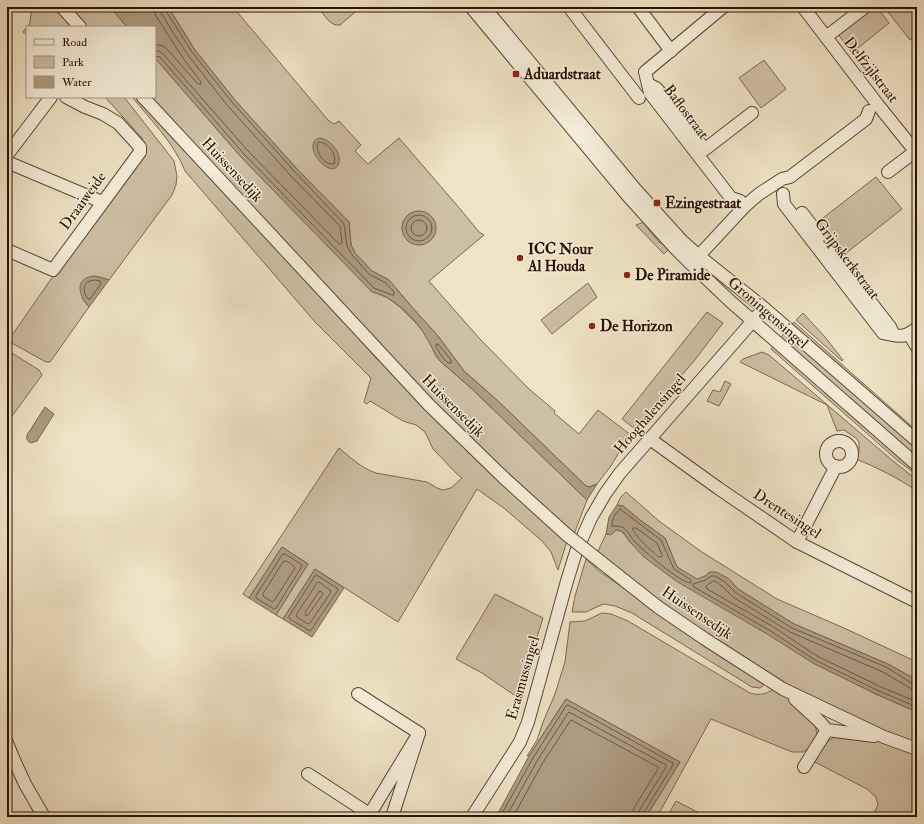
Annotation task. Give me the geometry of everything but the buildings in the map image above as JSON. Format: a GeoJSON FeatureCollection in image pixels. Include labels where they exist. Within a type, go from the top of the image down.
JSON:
{"type":"FeatureCollection","features":[{"type":"Feature","properties":{"kind":"street"},"geometry":{"type":"LineString","coordinates":[[62,7],[79,26]]}},
{"type":"Feature","properties":{"kind":"street","name":"Groningensingel"},"geometry":{"type":"LineString","coordinates":[[471,7],[636,205],[695,260],[764,308],[917,441]]}},
{"type":"Feature","properties":{"kind":"street","name":"Groningensingel"},"geometry":{"type":"LineString","coordinates":[[484,7],[636,190],[682,241],[695,260],[730,301],[917,465]]}},
{"type":"Feature","properties":{"kind":"street"},"geometry":{"type":"LineString","coordinates":[[569,7],[638,98]]}},
{"type":"Feature","properties":{"kind":"street"},"geometry":{"type":"LineString","coordinates":[[638,7],[671,50]]}},
{"type":"Feature","properties":{"kind":"street","name":"Baflostraat"},"geometry":{"type":"LineString","coordinates":[[723,7],[645,72],[650,93],[731,198],[743,203]]}},
{"type":"Feature","properties":{"kind":"street","name":"Delfzijlstraat"},"geometry":{"type":"LineString","coordinates":[[803,7],[826,37],[873,108],[916,151]]}},
{"type":"Feature","properties":{"kind":"street"},"geometry":{"type":"LineString","coordinates":[[826,37],[865,7]]}},
{"type":"Feature","properties":{"kind":"street"},"geometry":{"type":"LineString","coordinates":[[648,84],[656,88],[666,99],[738,193],[743,203]]}},
{"type":"Feature","properties":{"kind":"street"},"geometry":{"type":"LineString","coordinates":[[7,155],[50,98]]}},
{"type":"Feature","properties":{"kind":"street","name":"Draaiweide"},"geometry":{"type":"LineString","coordinates":[[7,250],[53,270],[140,152],[140,147],[118,123],[103,114],[68,98]]}},
{"type":"Feature","properties":{"kind":"street","name":"Huissensedijk"},"geometry":{"type":"LineString","coordinates":[[144,98],[429,405],[503,478],[567,535],[658,607],[704,639],[783,689],[884,737],[917,748]]}},
{"type":"Feature","properties":{"kind":"street"},"geometry":{"type":"LineString","coordinates":[[695,260],[743,203],[778,181],[786,171],[860,113],[873,108]]}},
{"type":"Feature","properties":{"kind":"street"},"geometry":{"type":"LineString","coordinates":[[704,150],[752,113]]}},
{"type":"Feature","properties":{"kind":"street"},"geometry":{"type":"LineString","coordinates":[[888,172],[916,151]]}},
{"type":"Feature","properties":{"kind":"street"},"geometry":{"type":"LineString","coordinates":[[7,162],[102,202]]}},
{"type":"Feature","properties":{"kind":"street","name":"Grijpskerkstraat"},"geometry":{"type":"LineString","coordinates":[[778,181],[783,194],[784,204],[883,333],[902,336],[913,331]]}},
{"type":"Feature","properties":{"kind":"street","name":"Hooghalensingel"},"geometry":{"type":"LineString","coordinates":[[576,552],[590,518],[620,473],[764,308]]}},
{"type":"Feature","properties":{"kind":"street"},"geometry":{"type":"LineString","coordinates":[[913,331],[917,347]]}},
{"type":"Feature","properties":{"kind":"street","name":"Drentesingel"},"geometry":{"type":"LineString","coordinates":[[650,439],[797,542],[917,602]]}},
{"type":"Feature","properties":{"kind":"street"},"geometry":{"type":"LineString","coordinates":[[797,542],[836,466]]}},
{"type":"Feature","properties":{"kind":"street","name":"Erasmussingel"},"geometry":{"type":"LineString","coordinates":[[472,817],[520,742],[528,722],[576,552]]}},
{"type":"Feature","properties":{"kind":"street","name":"Huissensedijk"},"geometry":{"type":"LineString","coordinates":[[783,689],[827,730],[884,737]]}},
{"type":"Feature","properties":{"kind":"street"},"geometry":{"type":"LineString","coordinates":[[358,694],[420,733]]}},
{"type":"Feature","properties":{"kind":"street"},"geometry":{"type":"LineString","coordinates":[[804,767],[827,730]]}},
{"type":"Feature","properties":{"kind":"street"},"geometry":{"type":"LineString","coordinates":[[308,774],[371,816],[420,733]]}},
{"type":"Feature","properties":{"kind":"street"},"geometry":{"type":"LineString","coordinates":[[392,817],[420,733]]}},
{"type":"Feature","properties":{"kind":"street"},"geometry":{"type":"LineString","coordinates":[[7,743],[25,784],[44,817]]}},
{"type":"Feature","properties":{"kind":"street","name":"Erasmussingel"},"geometry":{"type":"LineString","coordinates":[[476,817],[481,803]]}},
{"type":"Feature","properties":{"kind":"green space"},"geometry":{"type":"Polygon","coordinates":[[[25,7],[56,7],[72,26],[28,26],[30,23],[31,12],[25,7]]]}},
{"type":"Feature","properties":{"kind":"green space"},"geometry":{"type":"Polygon","coordinates":[[[66,7],[110,7],[126,26],[83,26],[66,7]]]}},
{"type":"Feature","properties":{"kind":"green space"},"geometry":{"type":"Polygon","coordinates":[[[168,7],[233,7],[328,120],[334,124],[339,121],[361,145],[355,151],[368,164],[399,138],[479,232],[484,235],[429,281],[479,338],[528,388],[579,434],[598,410],[631,435],[611,466],[597,484],[589,487],[586,486],[498,401],[464,371],[438,336],[389,280],[372,271],[355,253],[351,245],[349,222],[298,170],[234,99],[195,50],[168,7]],[[413,212],[405,219],[402,230],[421,245],[434,234],[435,227],[433,220],[413,212]]]}},
{"type":"Feature","properties":{"kind":"green space"},"geometry":{"type":"Polygon","coordinates":[[[318,7],[361,7],[340,25],[336,25],[330,22],[318,7]]]}},
{"type":"Feature","properties":{"kind":"green space"},"geometry":{"type":"Polygon","coordinates":[[[871,7],[877,7],[889,23],[852,53],[838,34],[871,7]]]}},
{"type":"Feature","properties":{"kind":"green space"},"geometry":{"type":"Polygon","coordinates":[[[884,7],[917,7],[917,35],[910,40],[884,7]]]}},
{"type":"Feature","properties":{"kind":"green space"},"geometry":{"type":"Polygon","coordinates":[[[156,59],[241,157],[372,291],[388,298],[415,322],[426,335],[440,361],[472,389],[587,500],[573,537],[472,444],[148,98],[156,98],[156,59]]]}},
{"type":"Feature","properties":{"kind":"green space"},"geometry":{"type":"Polygon","coordinates":[[[764,60],[786,89],[761,108],[739,78],[764,60]]]}},
{"type":"Feature","properties":{"kind":"green space"},"geometry":{"type":"Polygon","coordinates":[[[106,98],[125,98],[174,161],[177,176],[176,185],[172,195],[109,280],[99,277],[90,277],[82,298],[89,307],[50,362],[46,362],[8,341],[142,148],[142,138],[106,98]]]}},
{"type":"Feature","properties":{"kind":"green space"},"geometry":{"type":"Polygon","coordinates":[[[133,98],[141,98],[377,359],[409,390],[461,445],[500,482],[567,541],[558,570],[551,552],[542,541],[505,509],[477,489],[398,622],[315,569],[283,619],[276,615],[308,564],[282,547],[249,598],[243,594],[339,448],[356,462],[371,471],[427,482],[443,490],[451,488],[462,478],[433,449],[424,431],[416,425],[403,421],[370,401],[367,404],[364,402],[371,378],[315,322],[185,171],[175,151],[133,98]]]}},
{"type":"Feature","properties":{"kind":"green space"},"geometry":{"type":"Polygon","coordinates":[[[876,177],[902,209],[845,254],[819,221],[876,177]]]}},
{"type":"Feature","properties":{"kind":"green space"},"geometry":{"type":"Polygon","coordinates":[[[644,222],[660,243],[666,243],[670,248],[664,254],[636,225],[644,222]]]}},
{"type":"Feature","properties":{"kind":"green space"},"geometry":{"type":"Polygon","coordinates":[[[588,283],[597,297],[552,334],[541,320],[588,283]]]}},
{"type":"Feature","properties":{"kind":"green space"},"geometry":{"type":"Polygon","coordinates":[[[707,312],[723,323],[694,361],[635,429],[622,419],[707,312]]]}},
{"type":"Feature","properties":{"kind":"green space"},"geometry":{"type":"Polygon","coordinates":[[[803,313],[825,337],[843,360],[842,361],[796,320],[803,313]]]}},
{"type":"Feature","properties":{"kind":"green space"},"geometry":{"type":"Polygon","coordinates":[[[794,322],[917,431],[917,437],[790,326],[794,322]]]}},
{"type":"Feature","properties":{"kind":"green space"},"geometry":{"type":"Polygon","coordinates":[[[786,331],[917,445],[917,461],[779,340],[786,331]]]}},
{"type":"Feature","properties":{"kind":"green space"},"geometry":{"type":"Polygon","coordinates":[[[774,345],[917,469],[917,475],[897,460],[771,349],[774,345]]]}},
{"type":"Feature","properties":{"kind":"green space"},"geometry":{"type":"Polygon","coordinates":[[[7,350],[39,370],[42,375],[7,423],[7,350]]]}},
{"type":"Feature","properties":{"kind":"green space"},"geometry":{"type":"Polygon","coordinates":[[[762,352],[769,355],[917,480],[917,491],[888,474],[856,459],[859,451],[859,442],[856,438],[844,430],[837,431],[827,405],[740,362],[743,359],[762,352]]]}},
{"type":"Feature","properties":{"kind":"green space"},"geometry":{"type":"Polygon","coordinates":[[[725,381],[731,384],[719,406],[707,401],[713,390],[720,392],[725,381]]]}},
{"type":"Feature","properties":{"kind":"green space"},"geometry":{"type":"Polygon","coordinates":[[[626,492],[659,521],[702,552],[777,599],[917,662],[917,682],[913,678],[888,664],[794,624],[738,589],[728,578],[710,572],[697,580],[677,567],[665,538],[623,506],[617,505],[621,497],[626,492]]]}},
{"type":"Feature","properties":{"kind":"green space"},"geometry":{"type":"Polygon","coordinates":[[[616,530],[622,532],[630,542],[813,663],[878,695],[917,712],[917,746],[884,734],[769,675],[665,610],[597,553],[606,534],[611,534],[616,530]]]}},
{"type":"Feature","properties":{"kind":"green space"},"geometry":{"type":"Polygon","coordinates":[[[586,559],[599,571],[702,642],[765,682],[764,685],[760,688],[752,687],[632,613],[615,606],[605,604],[586,612],[572,612],[586,559]]]}},
{"type":"Feature","properties":{"kind":"green space"},"geometry":{"type":"Polygon","coordinates":[[[495,594],[543,618],[526,672],[520,699],[482,673],[456,659],[495,594]]]}},
{"type":"Feature","properties":{"kind":"green space"},"geometry":{"type":"Polygon","coordinates":[[[602,613],[611,614],[628,621],[750,693],[763,694],[775,688],[785,693],[815,722],[817,736],[812,746],[803,752],[792,752],[711,719],[657,817],[646,817],[680,762],[566,699],[529,756],[527,756],[537,740],[555,694],[565,662],[570,622],[585,621],[602,613]]]}},
{"type":"Feature","properties":{"kind":"green space"},"geometry":{"type":"Polygon","coordinates":[[[838,735],[876,739],[917,753],[917,817],[905,817],[896,813],[894,817],[872,817],[878,805],[876,797],[867,789],[811,760],[818,755],[828,741],[838,735]]]}},
{"type":"Feature","properties":{"kind":"green space"},"geometry":{"type":"Polygon","coordinates":[[[676,801],[707,817],[667,817],[676,801]]]}},
{"type":"Feature","properties":{"kind":"water"},"geometry":{"type":"Polygon","coordinates":[[[110,7],[168,7],[195,50],[234,99],[298,170],[349,222],[351,245],[355,253],[372,271],[389,280],[438,336],[464,371],[498,401],[586,486],[590,487],[597,484],[587,500],[472,389],[440,361],[419,326],[400,306],[381,295],[372,292],[241,157],[156,59],[156,26],[126,26],[110,7]]]}},
{"type":"Feature","properties":{"kind":"water"},"geometry":{"type":"Polygon","coordinates":[[[319,138],[331,144],[339,156],[338,165],[334,168],[329,168],[324,165],[315,154],[313,148],[314,142],[319,138]]]}},
{"type":"Feature","properties":{"kind":"water"},"geometry":{"type":"Polygon","coordinates":[[[419,211],[431,216],[436,228],[431,240],[419,245],[407,240],[402,228],[407,216],[419,211]]]}},
{"type":"Feature","properties":{"kind":"water"},"geometry":{"type":"Polygon","coordinates":[[[95,276],[109,280],[89,307],[85,302],[80,288],[83,280],[88,277],[95,276]]]}},
{"type":"Feature","properties":{"kind":"water"},"geometry":{"type":"Polygon","coordinates":[[[45,407],[54,414],[37,441],[31,443],[27,440],[27,435],[45,407]]]}},
{"type":"Feature","properties":{"kind":"water"},"geometry":{"type":"Polygon","coordinates":[[[617,505],[623,506],[665,538],[677,567],[697,579],[710,572],[716,572],[728,578],[738,589],[794,624],[888,664],[913,678],[917,682],[917,712],[878,695],[813,663],[767,634],[676,581],[644,557],[624,533],[619,530],[616,530],[611,535],[606,534],[609,517],[617,505]]]}},
{"type":"Feature","properties":{"kind":"water"},"geometry":{"type":"Polygon","coordinates":[[[282,547],[308,564],[276,615],[249,598],[282,547]]]}},
{"type":"Feature","properties":{"kind":"water"},"geometry":{"type":"Polygon","coordinates":[[[315,569],[344,588],[312,637],[283,619],[315,569]]]}},
{"type":"Feature","properties":{"kind":"water"},"geometry":{"type":"Polygon","coordinates":[[[566,699],[680,762],[646,817],[496,817],[529,756],[566,699]]]}},
{"type":"Feature","properties":{"kind":"place","name":"Aduardstraat"},"geometry":{"type":"Point","coordinates":[516,74]}},
{"type":"Feature","properties":{"kind":"place","name":"Ezingestraat"},"geometry":{"type":"Point","coordinates":[657,203]}},
{"type":"Feature","properties":{"kind":"place","name":"ICC Nour Al Houda"},"geometry":{"type":"Point","coordinates":[520,258]}},
{"type":"Feature","properties":{"kind":"place","name":"De Piramide"},"geometry":{"type":"Point","coordinates":[627,275]}},
{"type":"Feature","properties":{"kind":"place","name":"De Horizon"},"geometry":{"type":"Point","coordinates":[592,326]}}]}
